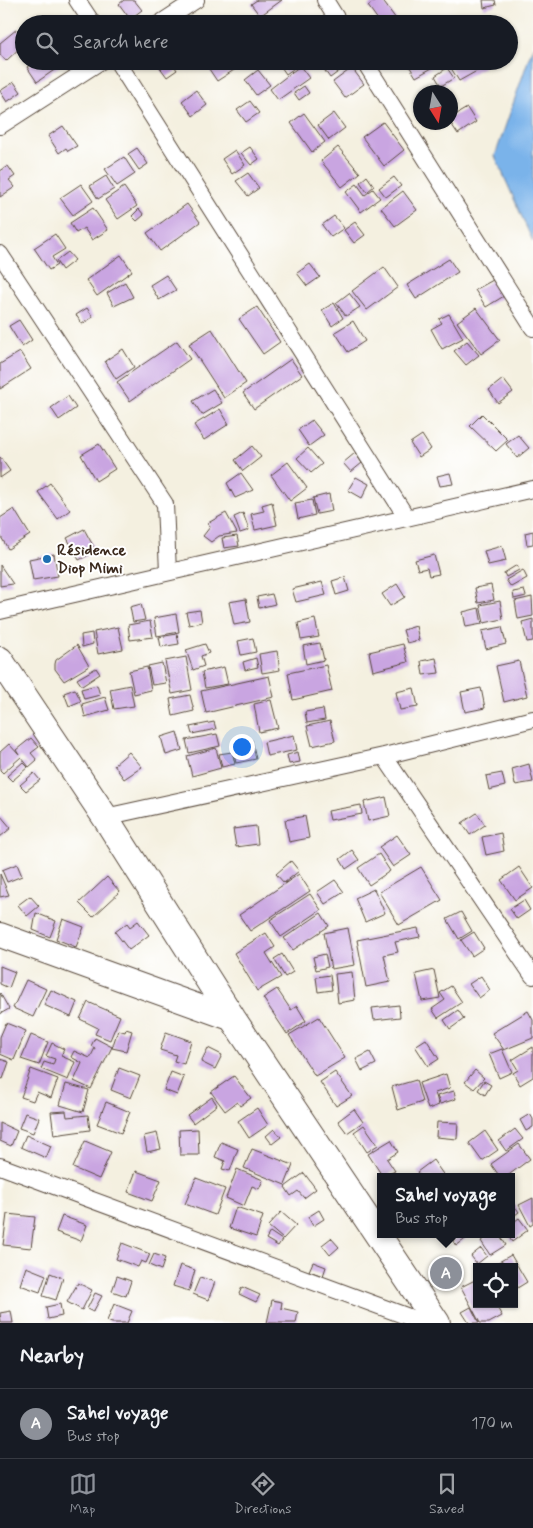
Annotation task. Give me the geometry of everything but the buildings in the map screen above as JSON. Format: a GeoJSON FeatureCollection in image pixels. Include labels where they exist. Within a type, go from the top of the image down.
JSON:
{"type":"FeatureCollection","features":[{"type":"Feature","properties":{"kind":"main road"},"geometry":{"type":"LineString","coordinates":[[0,660],[105,817],[233,1019],[377,1234]]}},
{"type":"Feature","properties":{"kind":"main road"},"geometry":{"type":"LineString","coordinates":[[380,1238],[437,1323]]}},
{"type":"Feature","properties":{"kind":"street"},"geometry":{"type":"LineString","coordinates":[[77,0],[87,15]]}},
{"type":"Feature","properties":{"kind":"street"},"geometry":{"type":"LineString","coordinates":[[173,15],[196,0]]}},
{"type":"Feature","properties":{"kind":"street"},"geometry":{"type":"LineString","coordinates":[[325,0],[334,15]]}},
{"type":"Feature","properties":{"kind":"street"},"geometry":{"type":"LineString","coordinates":[[0,126],[87,70]]}},
{"type":"Feature","properties":{"kind":"street"},"geometry":{"type":"LineString","coordinates":[[124,70],[407,518]]}},
{"type":"Feature","properties":{"kind":"street"},"geometry":{"type":"LineString","coordinates":[[370,70],[533,328]]}},
{"type":"Feature","properties":{"kind":"street"},"geometry":{"type":"LineString","coordinates":[[0,254],[165,504],[168,572]]}},
{"type":"Feature","properties":{"kind":"street"},"geometry":{"type":"LineString","coordinates":[[0,611],[533,489]]}},
{"type":"Feature","properties":{"kind":"street"},"geometry":{"type":"LineString","coordinates":[[105,817],[384,756],[533,719]]}},
{"type":"Feature","properties":{"kind":"street"},"geometry":{"type":"LineString","coordinates":[[384,756],[526,954],[533,976]]}},
{"type":"Feature","properties":{"kind":"street"},"geometry":{"type":"LineString","coordinates":[[0,935],[233,1019]]}},
{"type":"Feature","properties":{"kind":"street"},"geometry":{"type":"LineString","coordinates":[[0,1166],[425,1323]]}},
{"type":"Feature","properties":{"kind":"water"},"geometry":{"type":"Polygon","coordinates":[[[533,46],[533,242],[495,156],[533,46]]]}},
{"type":"Feature","properties":{"kind":"place","name":"Résidence Diop Mimi"},"geometry":{"type":"Point","coordinates":[47,559]}},
{"type":"Feature","properties":{"kind":"place","name":"Sahel voyage"},"geometry":{"type":"Point","coordinates":[446,1273]}}]}
